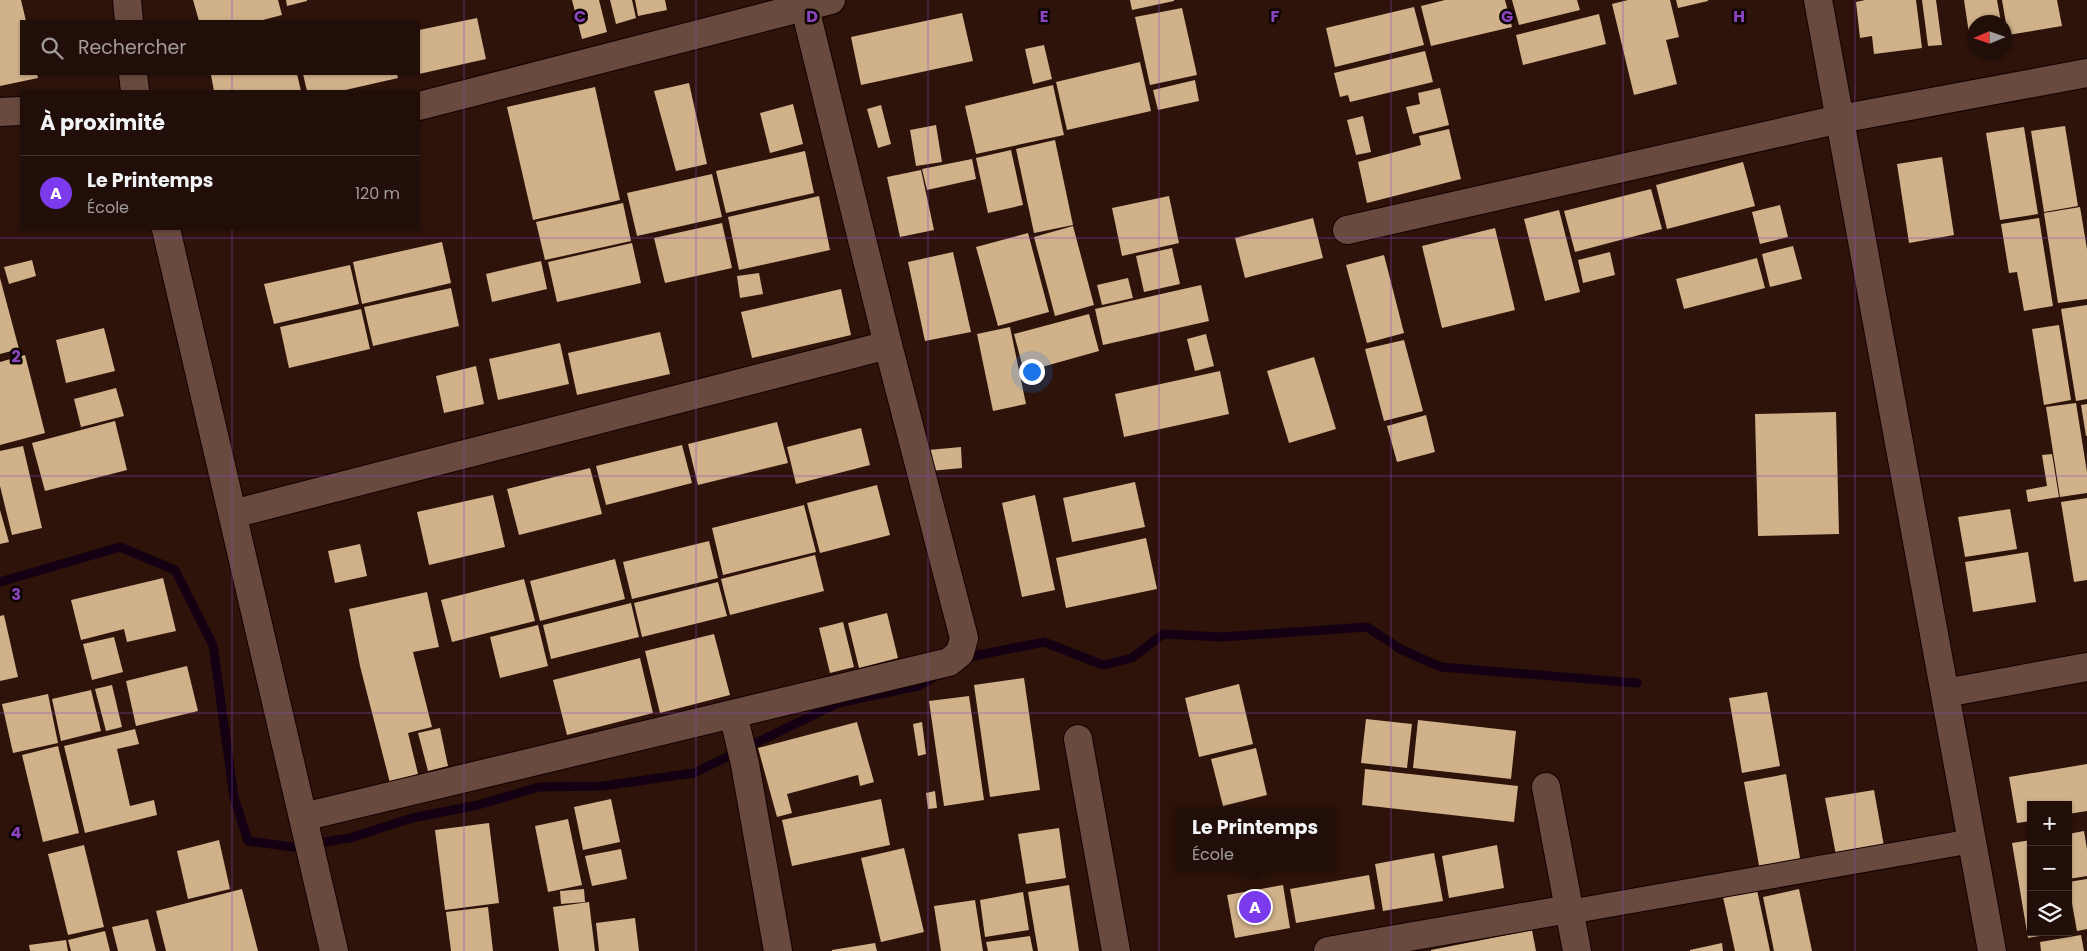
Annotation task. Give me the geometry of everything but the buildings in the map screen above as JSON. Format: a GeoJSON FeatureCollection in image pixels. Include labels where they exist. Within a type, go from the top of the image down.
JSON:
{"type":"FeatureCollection","features":[{"type":"Feature","properties":{"kind":"street"},"geometry":{"type":"LineString","coordinates":[[126,0],[128,20]]}},
{"type":"Feature","properties":{"kind":"street"},"geometry":{"type":"LineString","coordinates":[[420,106],[804,3],[831,0]]}},
{"type":"Feature","properties":{"kind":"street"},"geometry":{"type":"LineString","coordinates":[[1818,0],[1992,951]]}},
{"type":"Feature","properties":{"kind":"street"},"geometry":{"type":"LineString","coordinates":[[303,817],[735,720],[950,662],[960,653],[964,638],[888,345],[804,3]]}},
{"type":"Feature","properties":{"kind":"street"},"geometry":{"type":"LineString","coordinates":[[1347,230],[1840,119],[2087,73]]}},
{"type":"Feature","properties":{"kind":"street"},"geometry":{"type":"LineString","coordinates":[[134,75],[135,90]]}},
{"type":"Feature","properties":{"kind":"street"},"geometry":{"type":"LineString","coordinates":[[0,112],[20,111]]}},
{"type":"Feature","properties":{"kind":"street"},"geometry":{"type":"LineString","coordinates":[[166,230],[334,951]]}},
{"type":"Feature","properties":{"kind":"street"},"geometry":{"type":"LineString","coordinates":[[233,514],[888,345]]}},
{"type":"Feature","properties":{"kind":"street"},"geometry":{"type":"LineString","coordinates":[[1945,693],[2087,667]]}},
{"type":"Feature","properties":{"kind":"street"},"geometry":{"type":"LineString","coordinates":[[735,720],[745,764],[778,951]]}},
{"type":"Feature","properties":{"kind":"street"},"geometry":{"type":"LineString","coordinates":[[1078,739],[1116,951]]}},
{"type":"Feature","properties":{"kind":"street"},"geometry":{"type":"LineString","coordinates":[[1546,787],[1576,951]]}},
{"type":"Feature","properties":{"kind":"street"},"geometry":{"type":"LineString","coordinates":[[1328,951],[1972,841]]}},
{"type":"Feature","properties":{"kind":"waterway"},"geometry":{"type":"LineString","coordinates":[[0,582],[120,547],[175,570],[213,645],[234,797],[248,841],[292,847],[350,838],[412,818],[478,805],[539,787],[603,786],[694,773],[838,703],[918,686],[936,676]]}},
{"type":"Feature","properties":{"kind":"waterway"},"geometry":{"type":"LineString","coordinates":[[962,661],[969,657],[1044,642],[1103,665],[1132,658],[1163,634],[1221,637],[1367,627],[1402,650],[1441,667],[1637,683]]}},
{"type":"Feature","properties":{"kind":"place","name":"Le Printemps"},"geometry":{"type":"Point","coordinates":[1255,907]}}]}
